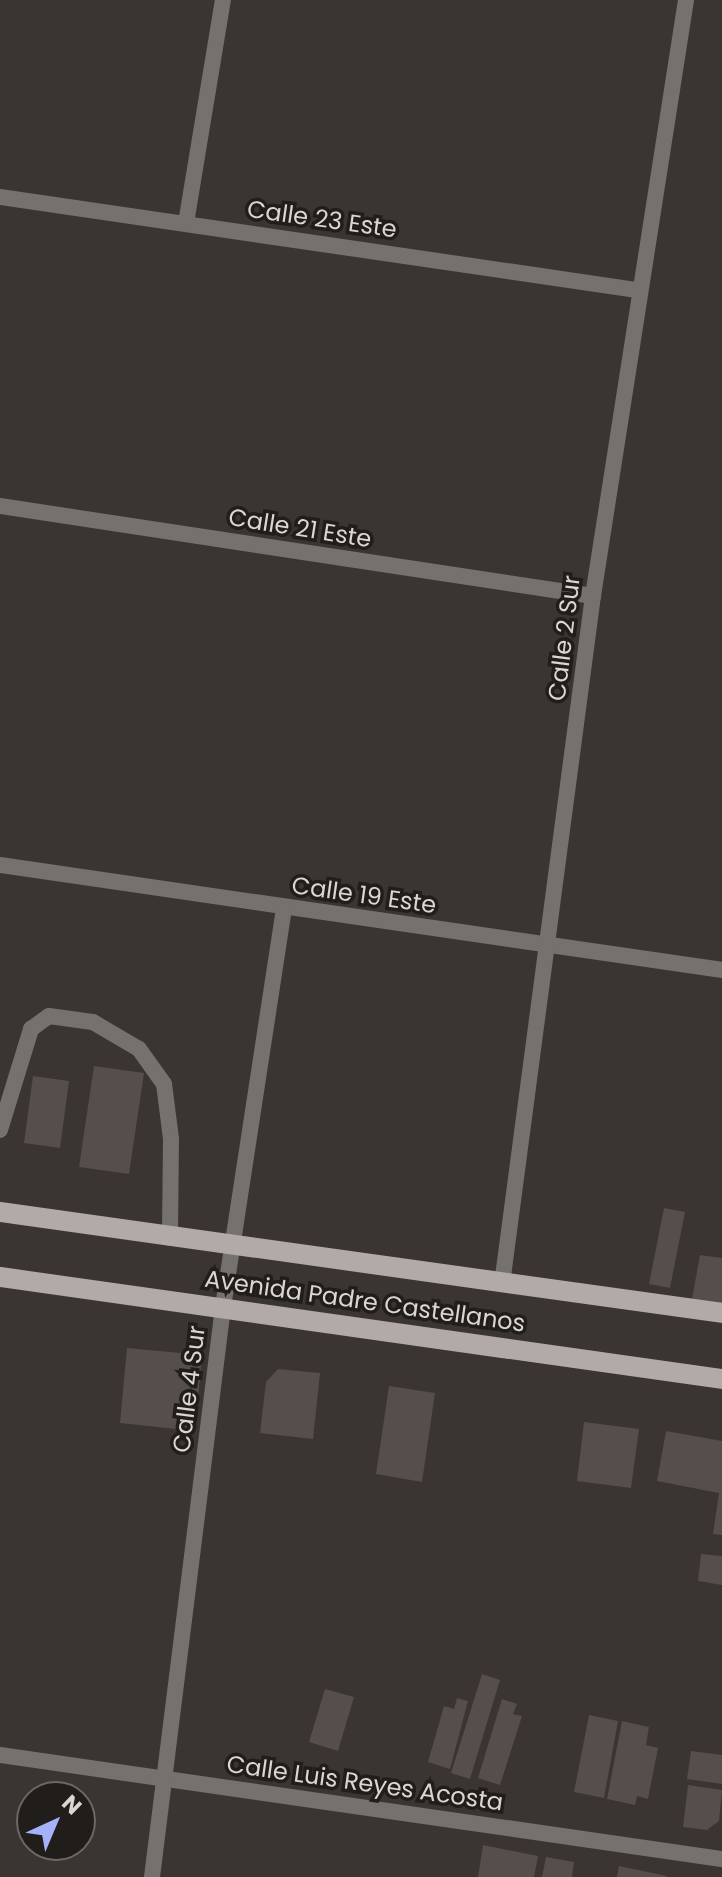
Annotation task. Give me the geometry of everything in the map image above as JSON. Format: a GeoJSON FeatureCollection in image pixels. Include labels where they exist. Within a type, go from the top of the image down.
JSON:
{"type":"FeatureCollection","features":[{"type":"Feature","properties":{"kind":"main road","name":"Avenida Padre Castellanos"},"geometry":{"type":"LineString","coordinates":[[0,1212],[231,1248],[722,1313]]}},
{"type":"Feature","properties":{"kind":"main road","name":"Avenida Padre Castellanos"},"geometry":{"type":"LineString","coordinates":[[0,1277],[722,1379]]}},
{"type":"Feature","properties":{"kind":"street"},"geometry":{"type":"LineString","coordinates":[[186,223],[223,0]]}},
{"type":"Feature","properties":{"kind":"street","name":"Calle 2 Sur"},"geometry":{"type":"LineString","coordinates":[[502,1284],[550,946],[593,596],[637,290],[686,0]]}},
{"type":"Feature","properties":{"kind":"street","name":"Calle 23 Este"},"geometry":{"type":"LineString","coordinates":[[0,197],[637,290]]}},
{"type":"Feature","properties":{"kind":"street","name":"Calle 21 Este"},"geometry":{"type":"LineString","coordinates":[[0,506],[593,596]]}},
{"type":"Feature","properties":{"kind":"street","name":"Calle 19 Este"},"geometry":{"type":"LineString","coordinates":[[0,865],[284,909],[722,970]]}},
{"type":"Feature","properties":{"kind":"street","name":"Calle 4 Sur"},"geometry":{"type":"LineString","coordinates":[[152,1877],[231,1248],[284,909]]}},
{"type":"Feature","properties":{"kind":"street"},"geometry":{"type":"LineString","coordinates":[[0,1130],[31,1029],[49,1016],[93,1022],[139,1049],[164,1084],[171,1139],[170,1238]]}},
{"type":"Feature","properties":{"kind":"street","name":"Calle Luis Reyes Acosta"},"geometry":{"type":"LineString","coordinates":[[0,1755],[722,1859]]}},
{"type":"Feature","properties":{"kind":"building"},"geometry":{"type":"Polygon","coordinates":[[[94,1066],[144,1073],[129,1174],[79,1167],[94,1066]]]}},
{"type":"Feature","properties":{"kind":"building"},"geometry":{"type":"Polygon","coordinates":[[[33,1076],[69,1081],[60,1148],[24,1143],[33,1076]]]}},
{"type":"Feature","properties":{"kind":"building"},"geometry":{"type":"Polygon","coordinates":[[[664,1208],[685,1212],[670,1288],[649,1284],[664,1208]]]}},
{"type":"Feature","properties":{"kind":"building"},"geometry":{"type":"Polygon","coordinates":[[[700,1255],[722,1258],[722,1304],[692,1299],[700,1255]]]}},
{"type":"Feature","properties":{"kind":"building"},"geometry":{"type":"Polygon","coordinates":[[[127,1348],[202,1355],[195,1431],[120,1423],[127,1348]]]}},
{"type":"Feature","properties":{"kind":"building"},"geometry":{"type":"Polygon","coordinates":[[[278,1369],[320,1373],[313,1439],[260,1433],[266,1382],[278,1369]]]}},
{"type":"Feature","properties":{"kind":"building"},"geometry":{"type":"Polygon","coordinates":[[[389,1386],[435,1393],[422,1482],[376,1474],[389,1386]]]}},
{"type":"Feature","properties":{"kind":"building"},"geometry":{"type":"Polygon","coordinates":[[[584,1422],[639,1429],[631,1488],[577,1481],[584,1422]]]}},
{"type":"Feature","properties":{"kind":"building"},"geometry":{"type":"Polygon","coordinates":[[[666,1431],[722,1441],[722,1535],[713,1534],[719,1493],[657,1481],[666,1431]]]}},
{"type":"Feature","properties":{"kind":"building"},"geometry":{"type":"Polygon","coordinates":[[[701,1554],[722,1556],[722,1585],[698,1581],[701,1554]]]}},
{"type":"Feature","properties":{"kind":"building"},"geometry":{"type":"Polygon","coordinates":[[[482,1674],[500,1680],[470,1779],[451,1773],[482,1674]]]}},
{"type":"Feature","properties":{"kind":"building"},"geometry":{"type":"Polygon","coordinates":[[[325,1689],[354,1697],[338,1751],[309,1742],[325,1689]]]}},
{"type":"Feature","properties":{"kind":"building"},"geometry":{"type":"Polygon","coordinates":[[[457,1698],[468,1701],[450,1769],[428,1762],[444,1706],[454,1709],[457,1698]]]}},
{"type":"Feature","properties":{"kind":"building"},"geometry":{"type":"Polygon","coordinates":[[[502,1699],[517,1704],[513,1714],[522,1716],[500,1785],[478,1778],[502,1699]]]}},
{"type":"Feature","properties":{"kind":"building"},"geometry":{"type":"Polygon","coordinates":[[[589,1715],[618,1721],[604,1798],[574,1792],[589,1715]]]}},
{"type":"Feature","properties":{"kind":"building"},"geometry":{"type":"Polygon","coordinates":[[[622,1721],[649,1727],[646,1745],[658,1748],[648,1799],[637,1796],[635,1805],[607,1799],[622,1721]]]}},
{"type":"Feature","properties":{"kind":"building"},"geometry":{"type":"Polygon","coordinates":[[[691,1751],[722,1755],[722,1784],[687,1779],[691,1751]]]}},
{"type":"Feature","properties":{"kind":"building"},"geometry":{"type":"Polygon","coordinates":[[[688,1785],[722,1790],[719,1821],[707,1830],[683,1827],[688,1785]]]}},
{"type":"Feature","properties":{"kind":"building"},"geometry":{"type":"Polygon","coordinates":[[[483,1845],[538,1856],[534,1877],[478,1877],[483,1845]]]}},
{"type":"Feature","properties":{"kind":"building"},"geometry":{"type":"Polygon","coordinates":[[[546,1857],[574,1862],[572,1877],[542,1877],[546,1857]]]}},
{"type":"Feature","properties":{"kind":"building"},"geometry":{"type":"Polygon","coordinates":[[[619,1866],[667,1876],[667,1877],[617,1877],[619,1866]]]}}]}
